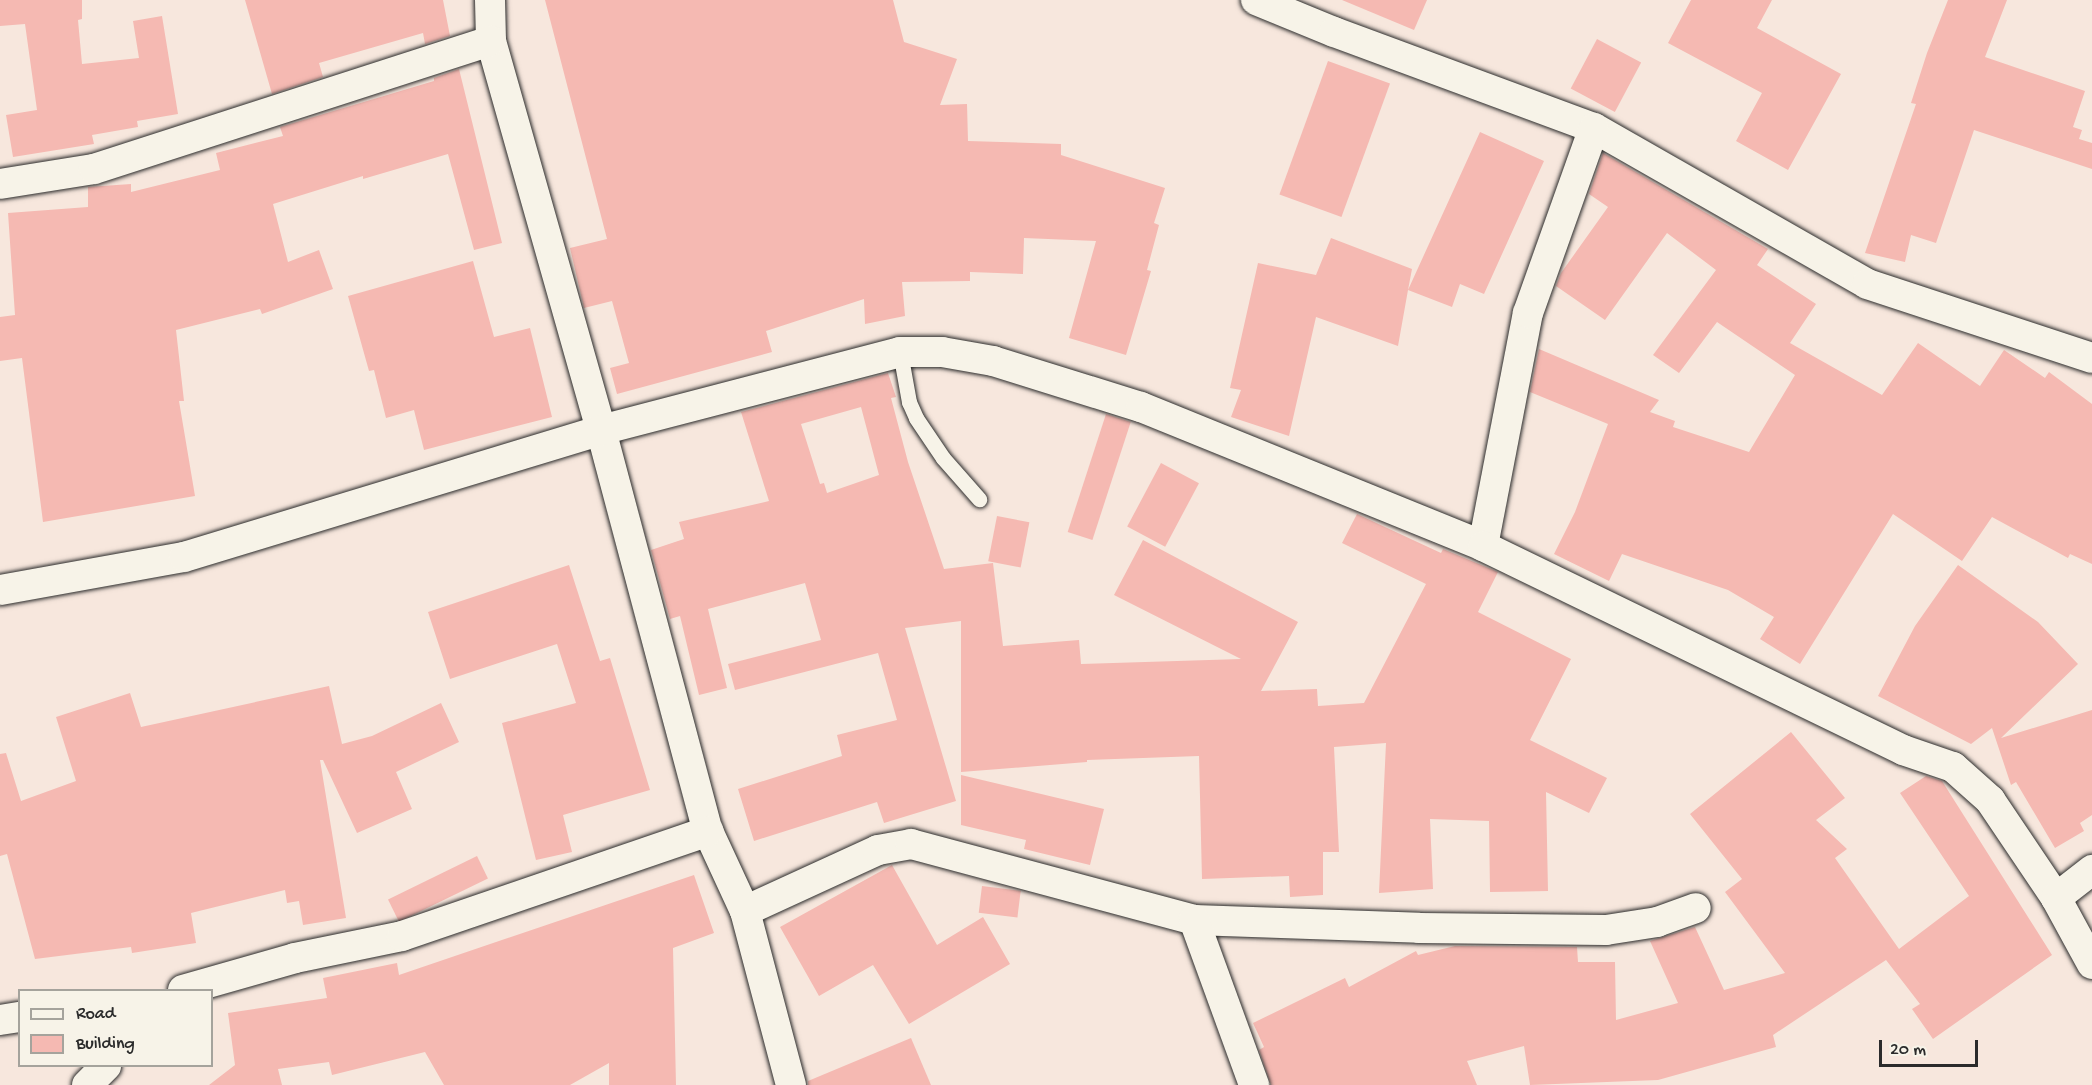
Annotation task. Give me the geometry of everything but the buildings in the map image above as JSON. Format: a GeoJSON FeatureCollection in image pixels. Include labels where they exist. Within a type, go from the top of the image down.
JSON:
{"type":"FeatureCollection","features":[{"type":"Feature","properties":{"kind":"street"},"geometry":{"type":"LineString","coordinates":[[490,0],[491,41],[601,430],[708,831],[745,911],[791,1085]]}},
{"type":"Feature","properties":{"kind":"street"},"geometry":{"type":"LineString","coordinates":[[1257,0],[1334,32],[1594,128],[1867,284],[2092,358]]}},
{"type":"Feature","properties":{"kind":"street"},"geometry":{"type":"LineString","coordinates":[[0,184],[94,169],[491,41]]}},
{"type":"Feature","properties":{"kind":"street"},"geometry":{"type":"LineString","coordinates":[[1483,546],[1528,313],[1594,128]]}},
{"type":"Feature","properties":{"kind":"street"},"geometry":{"type":"LineString","coordinates":[[0,590],[184,557],[601,430],[900,352],[942,352],[993,361],[1141,407],[1483,546],[1903,750],[1953,767],[1990,800],[2056,898],[2092,964]]}},
{"type":"Feature","properties":{"kind":"street"},"geometry":{"type":"LineString","coordinates":[[186,989],[295,958],[402,936],[708,831]]}},
{"type":"Feature","properties":{"kind":"street"},"geometry":{"type":"LineString","coordinates":[[745,911],[878,850],[911,844],[1194,920],[1443,928],[1606,930],[1658,922],[1695,908]]}},
{"type":"Feature","properties":{"kind":"street"},"geometry":{"type":"LineString","coordinates":[[2056,898],[2092,870]]}},
{"type":"Feature","properties":{"kind":"street"},"geometry":{"type":"LineString","coordinates":[[1194,920],[1254,1085]]}},
{"type":"Feature","properties":{"kind":"street"},"geometry":{"type":"LineString","coordinates":[[0,1020],[18,1017]]}},
{"type":"Feature","properties":{"kind":"street"},"geometry":{"type":"LineString","coordinates":[[87,1085],[104,1067]]}},
{"type":"Feature","properties":{"kind":"lane"},"geometry":{"type":"LineString","coordinates":[[900,352],[909,402],[916,418],[943,458],[979,499]]}}]}
